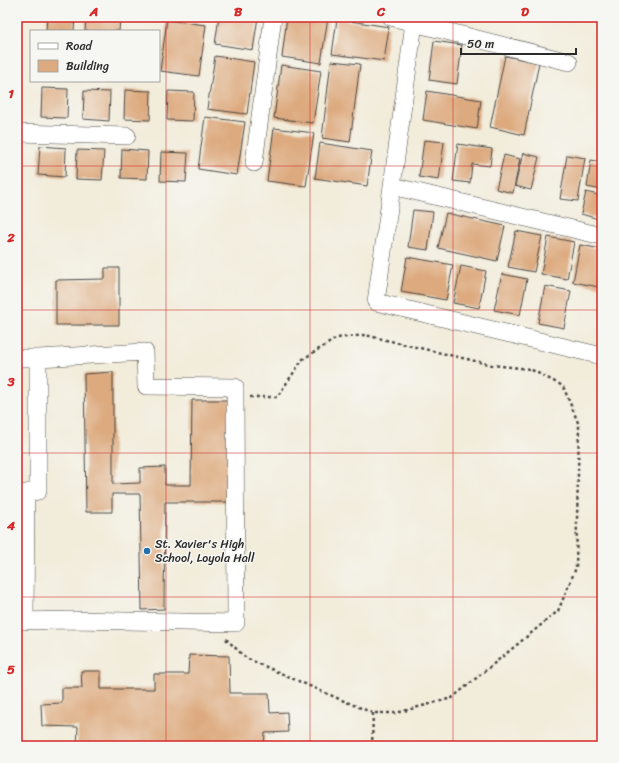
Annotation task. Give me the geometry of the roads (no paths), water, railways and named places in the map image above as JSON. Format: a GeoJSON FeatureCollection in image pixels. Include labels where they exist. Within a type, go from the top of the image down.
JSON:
{"type":"FeatureCollection","features":[{"type":"Feature","properties":{"kind":"street"},"geometry":{"type":"LineString","coordinates":[[254,163],[273,17]]}},
{"type":"Feature","properties":{"kind":"street"},"geometry":{"type":"LineString","coordinates":[[391,17],[569,62]]}},
{"type":"Feature","properties":{"kind":"street"},"geometry":{"type":"LineString","coordinates":[[414,23],[376,302],[602,356]]}},
{"type":"Feature","properties":{"kind":"street"},"geometry":{"type":"LineString","coordinates":[[17,133],[127,136]]}},
{"type":"Feature","properties":{"kind":"street"},"geometry":{"type":"LineString","coordinates":[[392,186],[602,236]]}},
{"type":"Feature","properties":{"kind":"street"},"geometry":{"type":"LineString","coordinates":[[17,358],[145,352],[146,386],[235,387],[236,623],[72,620],[21,621],[26,493],[38,491],[38,358]]}},
{"type":"Feature","properties":{"kind":"place","name":"St. Xavier's High School, Loyola Hall"},"geometry":{"type":"Point","coordinates":[147,551]}}]}
